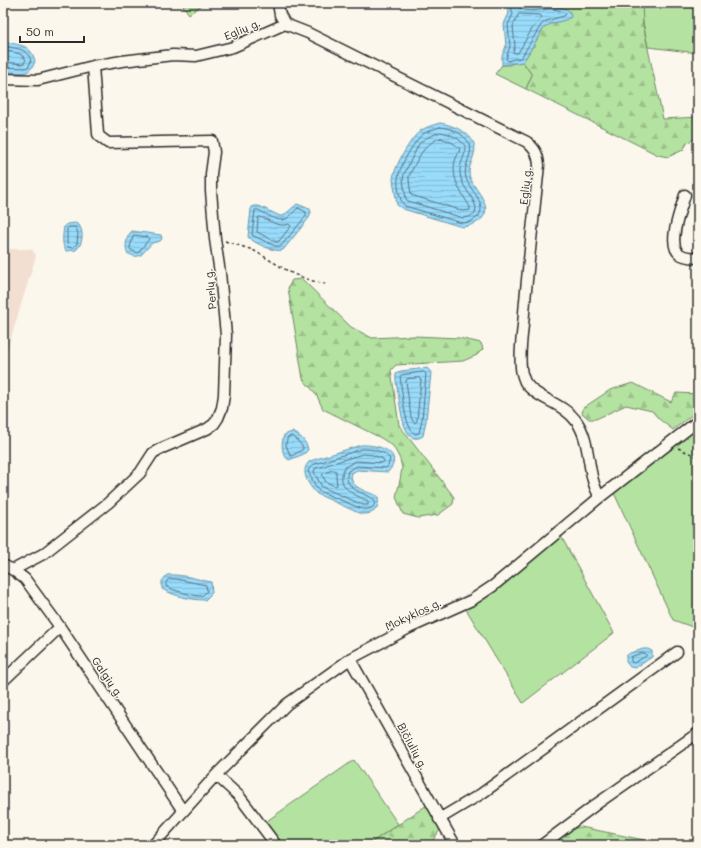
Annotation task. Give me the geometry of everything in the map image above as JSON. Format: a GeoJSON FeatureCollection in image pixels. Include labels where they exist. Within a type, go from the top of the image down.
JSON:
{"type":"FeatureCollection","features":[{"type":"Feature","properties":{"kind":"street"},"geometry":{"type":"LineString","coordinates":[[278,3],[280,15],[285,24]]}},
{"type":"Feature","properties":{"kind":"street","name":"Eglių g."},"geometry":{"type":"LineString","coordinates":[[93,66],[173,55],[196,56],[233,47],[285,24],[527,142],[534,148],[538,156],[539,165],[525,294],[521,354],[522,376],[526,383],[534,390],[562,407],[578,422],[586,443],[594,485],[600,497]]}},
{"type":"Feature","properties":{"kind":"street"},"geometry":{"type":"LineString","coordinates":[[3,79],[38,80],[93,66]]}},
{"type":"Feature","properties":{"kind":"street","name":"Perlų g."},"geometry":{"type":"LineString","coordinates":[[13,570],[43,554],[108,503],[140,473],[153,454],[160,449],[207,429],[214,424],[222,408],[224,395],[226,336],[210,191],[214,152],[212,141],[108,143],[103,140],[98,134],[93,66]]}},
{"type":"Feature","properties":{"kind":"street"},"geometry":{"type":"LineString","coordinates":[[685,195],[673,238],[674,246],[678,254],[684,257],[698,258]]}},
{"type":"Feature","properties":{"kind":"street","name":"Mokyklos g."},"geometry":{"type":"LineString","coordinates":[[154,845],[216,775],[287,704],[350,659],[409,628],[472,600],[494,586],[600,497],[698,420]]}},
{"type":"Feature","properties":{"kind":"street","name":"Galgių g."},"geometry":{"type":"LineString","coordinates":[[3,565],[25,579],[60,627],[183,811]]}},
{"type":"Feature","properties":{"kind":"street"},"geometry":{"type":"LineString","coordinates":[[3,681],[60,627]]}},
{"type":"Feature","properties":{"kind":"street"},"geometry":{"type":"LineString","coordinates":[[440,819],[481,794],[677,652]]}},
{"type":"Feature","properties":{"kind":"street","name":"Bičiulių g."},"geometry":{"type":"LineString","coordinates":[[350,659],[455,845]]}},
{"type":"Feature","properties":{"kind":"street"},"geometry":{"type":"LineString","coordinates":[[542,845],[698,732]]}},
{"type":"Feature","properties":{"kind":"street"},"geometry":{"type":"LineString","coordinates":[[216,775],[239,796],[276,845]]}},
{"type":"Feature","properties":{"kind":"path"},"geometry":{"type":"LineString","coordinates":[[215,239],[231,242],[253,250],[293,274],[313,282],[325,284]]}},
{"type":"Feature","properties":{"kind":"path"},"geometry":{"type":"LineString","coordinates":[[669,444],[698,457]]}},
{"type":"Feature","properties":{"kind":"shaded area"},"geometry":{"type":"Polygon","coordinates":[[[3,249],[32,249],[36,256],[5,357],[3,357],[3,249]]]}},
{"type":"Feature","properties":{"kind":"green space"},"geometry":{"type":"Polygon","coordinates":[[[181,3],[205,3],[189,14],[181,3]]]}},
{"type":"Feature","properties":{"kind":"green space"},"geometry":{"type":"Polygon","coordinates":[[[515,3],[550,3],[551,5],[529,6],[516,5],[515,3]]]}},
{"type":"Feature","properties":{"kind":"green space"},"geometry":{"type":"Polygon","coordinates":[[[550,3],[642,3],[643,25],[663,119],[698,117],[698,137],[688,142],[683,150],[668,157],[658,155],[526,89],[532,75],[523,62],[544,28],[547,25],[564,20],[560,6],[551,5],[550,3]]]}},
{"type":"Feature","properties":{"kind":"green space"},"geometry":{"type":"Polygon","coordinates":[[[642,3],[698,3],[698,53],[648,47],[641,12],[642,3]]]}},
{"type":"Feature","properties":{"kind":"green space"},"geometry":{"type":"Polygon","coordinates":[[[515,62],[523,62],[532,75],[526,89],[495,74],[502,65],[509,65],[515,62]]]}},
{"type":"Feature","properties":{"kind":"green space"},"geometry":{"type":"Polygon","coordinates":[[[302,279],[351,327],[372,338],[414,336],[459,338],[481,343],[483,349],[477,355],[463,361],[396,365],[391,370],[399,425],[454,497],[453,504],[438,515],[418,518],[403,514],[396,497],[402,468],[400,459],[393,446],[381,438],[323,409],[316,394],[303,379],[288,288],[292,280],[302,279]]]}},
{"type":"Feature","properties":{"kind":"green space"},"geometry":{"type":"Polygon","coordinates":[[[633,383],[671,402],[676,393],[698,394],[698,410],[673,430],[659,419],[652,411],[626,405],[596,419],[589,419],[582,413],[583,408],[610,390],[633,383]]]}},
{"type":"Feature","properties":{"kind":"green space"},"geometry":{"type":"Polygon","coordinates":[[[698,428],[698,629],[673,620],[614,493],[698,428]]]}},
{"type":"Feature","properties":{"kind":"green space"},"geometry":{"type":"Polygon","coordinates":[[[561,536],[614,633],[523,703],[466,609],[487,595],[561,536]]]}},
{"type":"Feature","properties":{"kind":"green space"},"geometry":{"type":"Polygon","coordinates":[[[354,760],[398,824],[368,845],[281,845],[264,823],[354,760]]]}},
{"type":"Feature","properties":{"kind":"green space"},"geometry":{"type":"Polygon","coordinates":[[[427,805],[441,828],[430,845],[368,845],[427,805]]]}},
{"type":"Feature","properties":{"kind":"green space"},"geometry":{"type":"Polygon","coordinates":[[[581,827],[649,841],[654,845],[547,845],[567,830],[581,827]]]}},
{"type":"Feature","properties":{"kind":"water"},"geometry":{"type":"Polygon","coordinates":[[[506,3],[515,3],[516,5],[525,6],[560,7],[570,12],[571,17],[550,24],[544,28],[523,62],[502,65],[502,56],[506,46],[504,24],[509,13],[506,3]]]}},
{"type":"Feature","properties":{"kind":"water"},"geometry":{"type":"Polygon","coordinates":[[[3,40],[26,47],[30,50],[35,61],[30,70],[22,73],[3,71],[3,40]]]}},
{"type":"Feature","properties":{"kind":"water"},"geometry":{"type":"Polygon","coordinates":[[[440,123],[452,126],[464,132],[470,137],[475,148],[469,169],[469,175],[483,199],[486,211],[482,219],[468,226],[462,227],[403,209],[397,205],[393,180],[399,161],[412,140],[420,131],[440,123]]]}},
{"type":"Feature","properties":{"kind":"water"},"geometry":{"type":"Polygon","coordinates":[[[297,204],[310,209],[311,212],[309,218],[283,250],[279,251],[265,247],[248,237],[251,209],[253,206],[259,206],[283,216],[297,204]]]}},
{"type":"Feature","properties":{"kind":"water"},"geometry":{"type":"Polygon","coordinates":[[[75,223],[81,228],[82,234],[80,245],[76,250],[66,251],[63,243],[64,226],[75,223]]]}},
{"type":"Feature","properties":{"kind":"water"},"geometry":{"type":"Polygon","coordinates":[[[132,231],[161,235],[162,239],[152,243],[141,255],[134,256],[127,253],[126,247],[127,238],[132,231]]]}},
{"type":"Feature","properties":{"kind":"water"},"geometry":{"type":"Polygon","coordinates":[[[427,368],[431,373],[426,421],[423,436],[417,438],[412,437],[408,432],[402,419],[396,374],[401,371],[427,368]]]}},
{"type":"Feature","properties":{"kind":"water"},"geometry":{"type":"Polygon","coordinates":[[[292,432],[302,439],[308,450],[304,454],[289,460],[284,455],[282,442],[284,435],[292,432]]]}},
{"type":"Feature","properties":{"kind":"water"},"geometry":{"type":"Polygon","coordinates":[[[361,445],[381,448],[392,454],[394,459],[393,465],[388,472],[357,470],[352,473],[351,478],[355,485],[364,491],[378,496],[377,508],[373,512],[366,514],[361,514],[317,494],[308,482],[305,473],[305,469],[310,461],[361,445]]]}},
{"type":"Feature","properties":{"kind":"water"},"geometry":{"type":"Polygon","coordinates":[[[167,575],[184,576],[211,582],[212,593],[205,600],[172,594],[162,589],[162,581],[167,575]]]}},
{"type":"Feature","properties":{"kind":"water"},"geometry":{"type":"Polygon","coordinates":[[[643,649],[652,651],[652,657],[635,668],[630,667],[626,662],[626,656],[630,653],[643,649]]]}}]}
